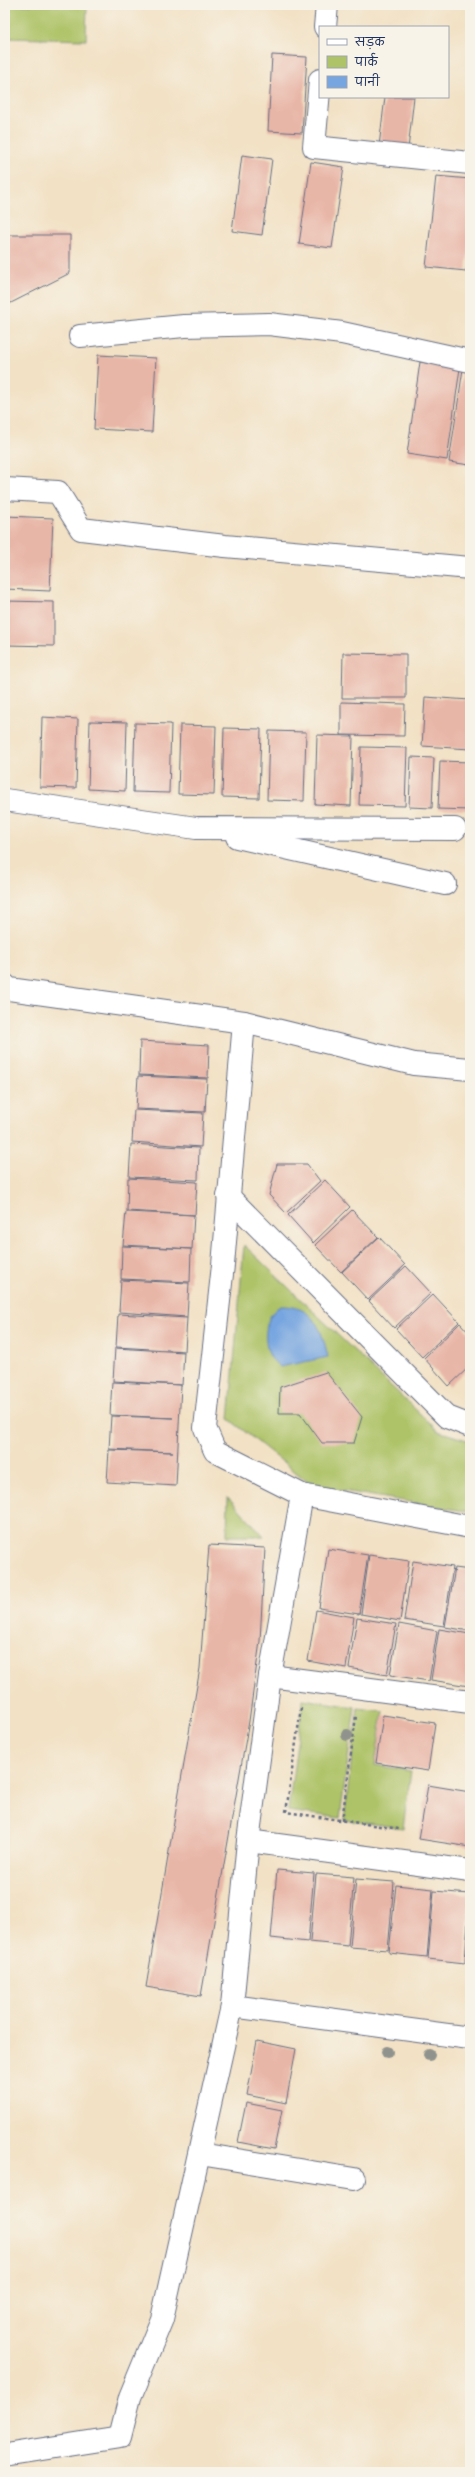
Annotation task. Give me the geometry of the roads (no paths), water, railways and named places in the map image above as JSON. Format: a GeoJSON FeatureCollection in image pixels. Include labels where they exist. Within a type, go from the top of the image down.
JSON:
{"type":"FeatureCollection","features":[{"type":"Feature","properties":{"kind":"street"},"geometry":{"type":"LineString","coordinates":[[325,26],[327,5]]}},
{"type":"Feature","properties":{"kind":"street"},"geometry":{"type":"LineString","coordinates":[[319,91],[314,147],[470,163]]}},
{"type":"Feature","properties":{"kind":"street"},"geometry":{"type":"LineString","coordinates":[[80,336],[184,326],[269,324],[342,334],[470,361]]}},
{"type":"Feature","properties":{"kind":"street"},"geometry":{"type":"LineString","coordinates":[[5,489],[58,492],[81,529],[225,546],[470,568]]}},
{"type":"Feature","properties":{"kind":"street"},"geometry":{"type":"LineString","coordinates":[[5,800],[196,828],[445,884]]}},
{"type":"Feature","properties":{"kind":"street"},"geometry":{"type":"LineString","coordinates":[[196,828],[455,829]]}},
{"type":"Feature","properties":{"kind":"street"},"geometry":{"type":"LineString","coordinates":[[6,987],[244,1022],[414,1064],[470,1069]]}},
{"type":"Feature","properties":{"kind":"street"},"geometry":{"type":"LineString","coordinates":[[244,1022],[205,1428],[215,1451],[302,1495],[470,1527]]}},
{"type":"Feature","properties":{"kind":"street"},"geometry":{"type":"LineString","coordinates":[[228,1196],[447,1417],[470,1426]]}},
{"type":"Feature","properties":{"kind":"street"},"geometry":{"type":"LineString","coordinates":[[5,2455],[120,2437],[130,2397],[162,2319],[232,2006],[248,1841],[270,1676],[302,1495]]}},
{"type":"Feature","properties":{"kind":"street"},"geometry":{"type":"LineString","coordinates":[[270,1676],[470,1702]]}},
{"type":"Feature","properties":{"kind":"street"},"geometry":{"type":"LineString","coordinates":[[248,1841],[470,1870]]}},
{"type":"Feature","properties":{"kind":"street"},"geometry":{"type":"LineString","coordinates":[[232,2006],[470,2038]]}},
{"type":"Feature","properties":{"kind":"street"},"geometry":{"type":"LineString","coordinates":[[200,2154],[354,2179]]}},
{"type":"Feature","properties":{"kind":"water"},"geometry":{"type":"Polygon","coordinates":[[[281,1306],[301,1310],[315,1321],[323,1338],[328,1357],[280,1367],[271,1358],[266,1345],[266,1329],[271,1315],[281,1306]]]}}]}
